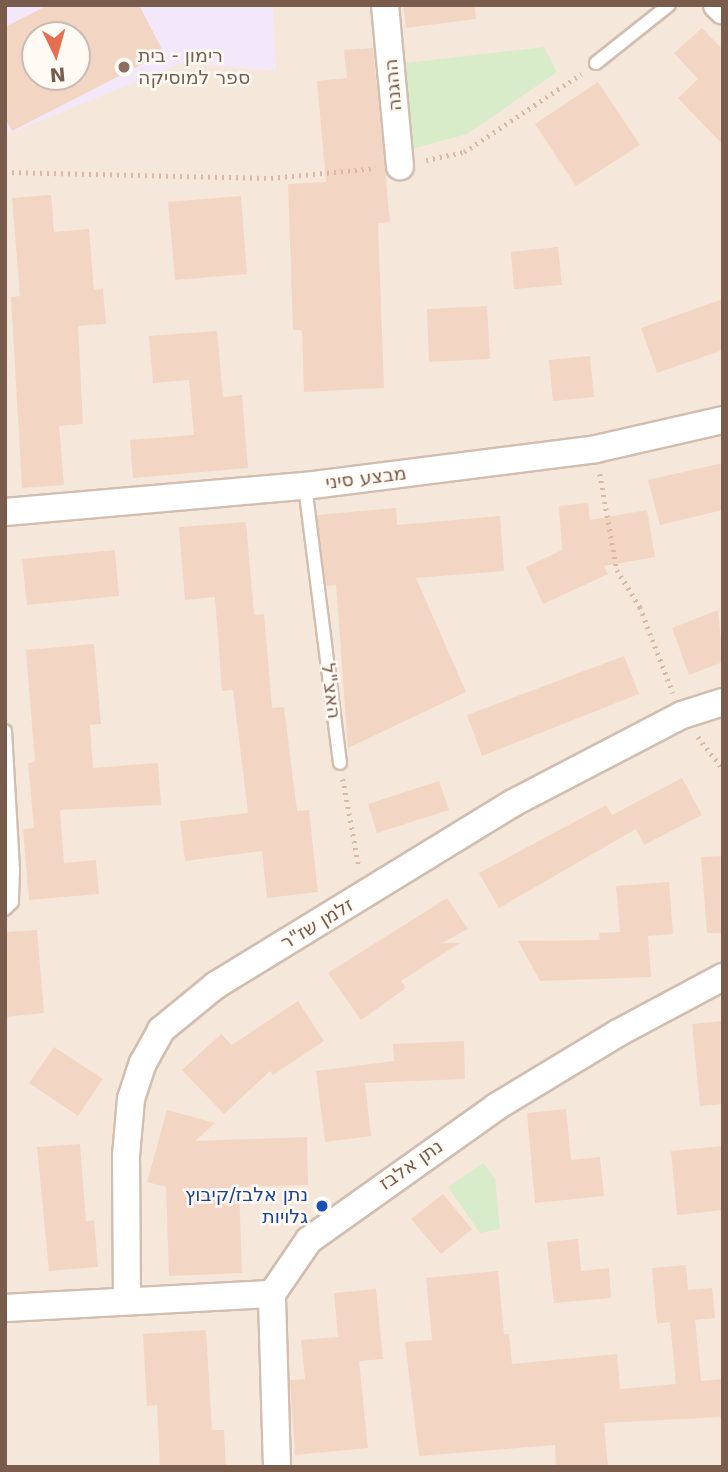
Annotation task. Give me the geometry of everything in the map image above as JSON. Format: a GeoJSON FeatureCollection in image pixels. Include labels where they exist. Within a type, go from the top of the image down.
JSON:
{"type":"FeatureCollection","features":[{"type":"Feature","properties":{"kind":"street","name":"ההגנה"},"geometry":{"type":"LineString","coordinates":[[385,5],[400,166]]}},
{"type":"Feature","properties":{"kind":"street"},"geometry":{"type":"LineString","coordinates":[[717,5],[723,11]]}},
{"type":"Feature","properties":{"kind":"street","name":"מבצע סיני"},"geometry":{"type":"LineString","coordinates":[[5,512],[305,486],[596,449],[723,420]]}},
{"type":"Feature","properties":{"kind":"street","name":"זלמן שז\"ר"},"geometry":{"type":"LineString","coordinates":[[127,1298],[126,1156],[131,1099],[143,1063],[161,1030],[216,985],[513,803],[682,715],[723,702]]}},
{"type":"Feature","properties":{"kind":"street","name":"נתן אלבז"},"geometry":{"type":"LineString","coordinates":[[272,1294],[309,1240],[411,1163],[618,1033],[723,977]]}},
{"type":"Feature","properties":{"kind":"street"},"geometry":{"type":"LineString","coordinates":[[5,1308],[127,1298],[272,1294],[277,1467]]}},
{"type":"Feature","properties":{"kind":"lane"},"geometry":{"type":"LineString","coordinates":[[596,63],[669,5]]}},
{"type":"Feature","properties":{"kind":"lane","name":"האצ\"ל"},"geometry":{"type":"LineString","coordinates":[[305,486],[340,763]]}},
{"type":"Feature","properties":{"kind":"lane"},"geometry":{"type":"LineString","coordinates":[[5,731],[13,869],[12,902],[5,909]]}},
{"type":"Feature","properties":{"kind":"path"},"geometry":{"type":"LineString","coordinates":[[5,172],[271,178],[400,166],[464,152],[530,112],[596,63]]}},
{"type":"Feature","properties":{"kind":"path"},"geometry":{"type":"LineString","coordinates":[[596,449],[617,570],[640,607],[682,715],[723,769]]}},
{"type":"Feature","properties":{"kind":"path"},"geometry":{"type":"LineString","coordinates":[[340,763],[364,896]]}},
{"type":"Feature","properties":{"kind":"shaded area"},"geometry":{"type":"Polygon","coordinates":[[[5,5],[723,5],[723,1467],[5,1467],[5,5]]]}},
{"type":"Feature","properties":{"kind":"shaded area","name":"רימון - בית ספר למוסיקה"},"geometry":{"type":"Polygon","coordinates":[[[11,5],[273,5],[276,71],[182,63],[5,135],[5,9],[11,5]]]}},
{"type":"Feature","properties":{"kind":"green space"},"geometry":{"type":"Polygon","coordinates":[[[544,47],[557,72],[467,134],[404,151],[396,64],[544,47]]]}},
{"type":"Feature","properties":{"kind":"green space"},"geometry":{"type":"Polygon","coordinates":[[[483,1163],[495,1179],[500,1229],[480,1233],[448,1187],[483,1163]]]}},
{"type":"Feature","properties":{"kind":"building"},"geometry":{"type":"Polygon","coordinates":[[[48,5],[139,5],[164,53],[91,90],[91,21],[21,21],[21,91],[90,91],[12,131],[5,118],[5,27],[48,5]]]}},
{"type":"Feature","properties":{"kind":"building"},"geometry":{"type":"Polygon","coordinates":[[[403,5],[475,5],[476,19],[406,28],[403,5]]]}},
{"type":"Feature","properties":{"kind":"building"},"geometry":{"type":"Polygon","coordinates":[[[702,28],[723,50],[723,145],[678,98],[698,79],[674,53],[702,28]]]}},
{"type":"Feature","properties":{"kind":"building"},"geometry":{"type":"Polygon","coordinates":[[[373,48],[390,222],[378,223],[384,388],[304,392],[302,330],[293,330],[288,184],[326,182],[317,81],[347,78],[344,50],[373,48]]]}},
{"type":"Feature","properties":{"kind":"building"},"geometry":{"type":"Polygon","coordinates":[[[598,82],[640,145],[576,186],[535,124],[598,82]]]}},
{"type":"Feature","properties":{"kind":"building"},"geometry":{"type":"Polygon","coordinates":[[[51,195],[54,232],[89,229],[94,290],[103,289],[106,324],[78,326],[83,424],[59,426],[64,485],[22,488],[11,297],[20,296],[12,198],[51,195]]]}},
{"type":"Feature","properties":{"kind":"building"},"geometry":{"type":"Polygon","coordinates":[[[241,196],[247,274],[175,280],[168,202],[241,196]]]}},
{"type":"Feature","properties":{"kind":"building"},"geometry":{"type":"Polygon","coordinates":[[[558,247],[562,285],[514,289],[511,252],[558,247]]]}},
{"type":"Feature","properties":{"kind":"building"},"geometry":{"type":"Polygon","coordinates":[[[723,299],[723,350],[657,373],[641,328],[723,299]]]}},
{"type":"Feature","properties":{"kind":"building"},"geometry":{"type":"Polygon","coordinates":[[[487,306],[490,359],[429,362],[427,309],[487,306]]]}},
{"type":"Feature","properties":{"kind":"building"},"geometry":{"type":"Polygon","coordinates":[[[217,331],[223,397],[242,395],[248,468],[133,478],[130,440],[194,435],[189,380],[153,383],[149,336],[217,331]]]}},
{"type":"Feature","properties":{"kind":"building"},"geometry":{"type":"Polygon","coordinates":[[[590,356],[594,397],[553,401],[549,360],[590,356]]]}},
{"type":"Feature","properties":{"kind":"building"},"geometry":{"type":"Polygon","coordinates":[[[723,463],[723,510],[660,525],[648,480],[723,463]]]}},
{"type":"Feature","properties":{"kind":"building"},"geometry":{"type":"Polygon","coordinates":[[[588,503],[590,520],[647,510],[655,557],[604,566],[608,574],[543,604],[526,567],[562,550],[559,506],[588,503]]]}},
{"type":"Feature","properties":{"kind":"building"},"geometry":{"type":"Polygon","coordinates":[[[396,508],[397,525],[500,516],[504,571],[416,578],[466,692],[348,748],[336,585],[326,586],[317,515],[396,508]]]}},
{"type":"Feature","properties":{"kind":"building"},"geometry":{"type":"Polygon","coordinates":[[[246,522],[254,615],[264,614],[272,708],[284,707],[297,811],[309,810],[318,892],[267,898],[262,851],[185,861],[180,821],[248,813],[233,690],[222,691],[215,597],[185,600],[179,527],[246,522]]]}},
{"type":"Feature","properties":{"kind":"building"},"geometry":{"type":"Polygon","coordinates":[[[115,550],[119,596],[27,605],[22,559],[115,550]]]}},
{"type":"Feature","properties":{"kind":"building"},"geometry":{"type":"Polygon","coordinates":[[[718,610],[723,662],[689,675],[672,628],[718,610]]]}},
{"type":"Feature","properties":{"kind":"building"},"geometry":{"type":"Polygon","coordinates":[[[94,644],[101,724],[90,725],[93,768],[158,763],[161,805],[60,810],[64,863],[96,860],[99,894],[29,900],[23,829],[34,828],[28,763],[35,762],[26,650],[94,644]]]}},
{"type":"Feature","properties":{"kind":"building"},"geometry":{"type":"Polygon","coordinates":[[[624,656],[639,694],[482,756],[467,715],[624,656]]]}},
{"type":"Feature","properties":{"kind":"building"},"geometry":{"type":"Polygon","coordinates":[[[682,778],[702,815],[644,845],[636,829],[499,908],[479,873],[606,805],[612,815],[682,778]]]}},
{"type":"Feature","properties":{"kind":"building"},"geometry":{"type":"Polygon","coordinates":[[[439,781],[449,810],[377,833],[368,804],[439,781]]]}},
{"type":"Feature","properties":{"kind":"building"},"geometry":{"type":"Polygon","coordinates":[[[723,856],[723,933],[707,933],[701,857],[723,856]]]}},
{"type":"Feature","properties":{"kind":"building"},"geometry":{"type":"Polygon","coordinates":[[[669,882],[673,934],[648,936],[651,977],[540,981],[518,941],[600,940],[599,933],[620,932],[616,886],[669,882]]]}},
{"type":"Feature","properties":{"kind":"building"},"geometry":{"type":"Polygon","coordinates":[[[447,898],[468,929],[442,943],[460,943],[401,981],[406,988],[361,1020],[328,973],[447,898]]]}},
{"type":"Feature","properties":{"kind":"building"},"geometry":{"type":"Polygon","coordinates":[[[37,930],[44,1013],[5,1017],[5,932],[37,930]]]}},
{"type":"Feature","properties":{"kind":"building"},"geometry":{"type":"Polygon","coordinates":[[[298,1001],[324,1041],[273,1075],[270,1071],[224,1114],[182,1070],[221,1034],[232,1045],[298,1001]]]}},
{"type":"Feature","properties":{"kind":"building"},"geometry":{"type":"Polygon","coordinates":[[[723,1021],[723,1104],[700,1106],[692,1024],[723,1021]]]}},
{"type":"Feature","properties":{"kind":"building"},"geometry":{"type":"Polygon","coordinates":[[[464,1041],[465,1079],[365,1083],[371,1136],[325,1142],[316,1071],[394,1061],[393,1044],[464,1041]]]}},
{"type":"Feature","properties":{"kind":"building"},"geometry":{"type":"Polygon","coordinates":[[[54,1047],[103,1079],[78,1116],[29,1083],[54,1047]]]}},
{"type":"Feature","properties":{"kind":"building"},"geometry":{"type":"Polygon","coordinates":[[[566,1109],[571,1160],[600,1157],[604,1196],[535,1203],[527,1113],[566,1109]]]}},
{"type":"Feature","properties":{"kind":"building"},"geometry":{"type":"Polygon","coordinates":[[[167,1110],[215,1123],[195,1141],[307,1137],[308,1185],[239,1187],[242,1273],[169,1276],[166,1187],[147,1182],[167,1110]]]}},
{"type":"Feature","properties":{"kind":"building"},"geometry":{"type":"Polygon","coordinates":[[[80,1144],[86,1221],[94,1220],[98,1267],[49,1271],[37,1147],[80,1144]]]}},
{"type":"Feature","properties":{"kind":"building"},"geometry":{"type":"Polygon","coordinates":[[[723,1146],[723,1210],[677,1215],[671,1151],[723,1146]]]}},
{"type":"Feature","properties":{"kind":"building"},"geometry":{"type":"Polygon","coordinates":[[[443,1194],[472,1229],[441,1254],[411,1219],[443,1194]]]}},
{"type":"Feature","properties":{"kind":"building"},"geometry":{"type":"Polygon","coordinates":[[[578,1239],[581,1271],[609,1268],[611,1298],[554,1303],[547,1242],[578,1239]]]}},
{"type":"Feature","properties":{"kind":"building"},"geometry":{"type":"Polygon","coordinates":[[[686,1265],[688,1290],[712,1288],[715,1318],[695,1320],[701,1381],[723,1379],[723,1417],[604,1423],[608,1467],[556,1467],[555,1445],[419,1456],[405,1342],[432,1340],[426,1278],[498,1271],[504,1334],[509,1334],[512,1364],[617,1354],[620,1389],[676,1384],[670,1322],[657,1324],[652,1268],[686,1265]]]}},
{"type":"Feature","properties":{"kind":"building"},"geometry":{"type":"Polygon","coordinates":[[[376,1289],[383,1359],[359,1361],[368,1448],[295,1455],[290,1380],[305,1379],[301,1340],[338,1337],[334,1293],[376,1289]]]}},
{"type":"Feature","properties":{"kind":"building"},"geometry":{"type":"Polygon","coordinates":[[[206,1330],[212,1430],[224,1430],[226,1467],[160,1467],[157,1405],[147,1406],[143,1334],[206,1330]]]}},
{"type":"Feature","properties":{"kind":"place","name":"רימון - בית ספר למוסיקה"},"geometry":{"type":"Point","coordinates":[124,67]}},
{"type":"Feature","properties":{"kind":"place","name":"נתן אלבז/קיבוץ גלויות"},"geometry":{"type":"Point","coordinates":[322,1206]}}]}
